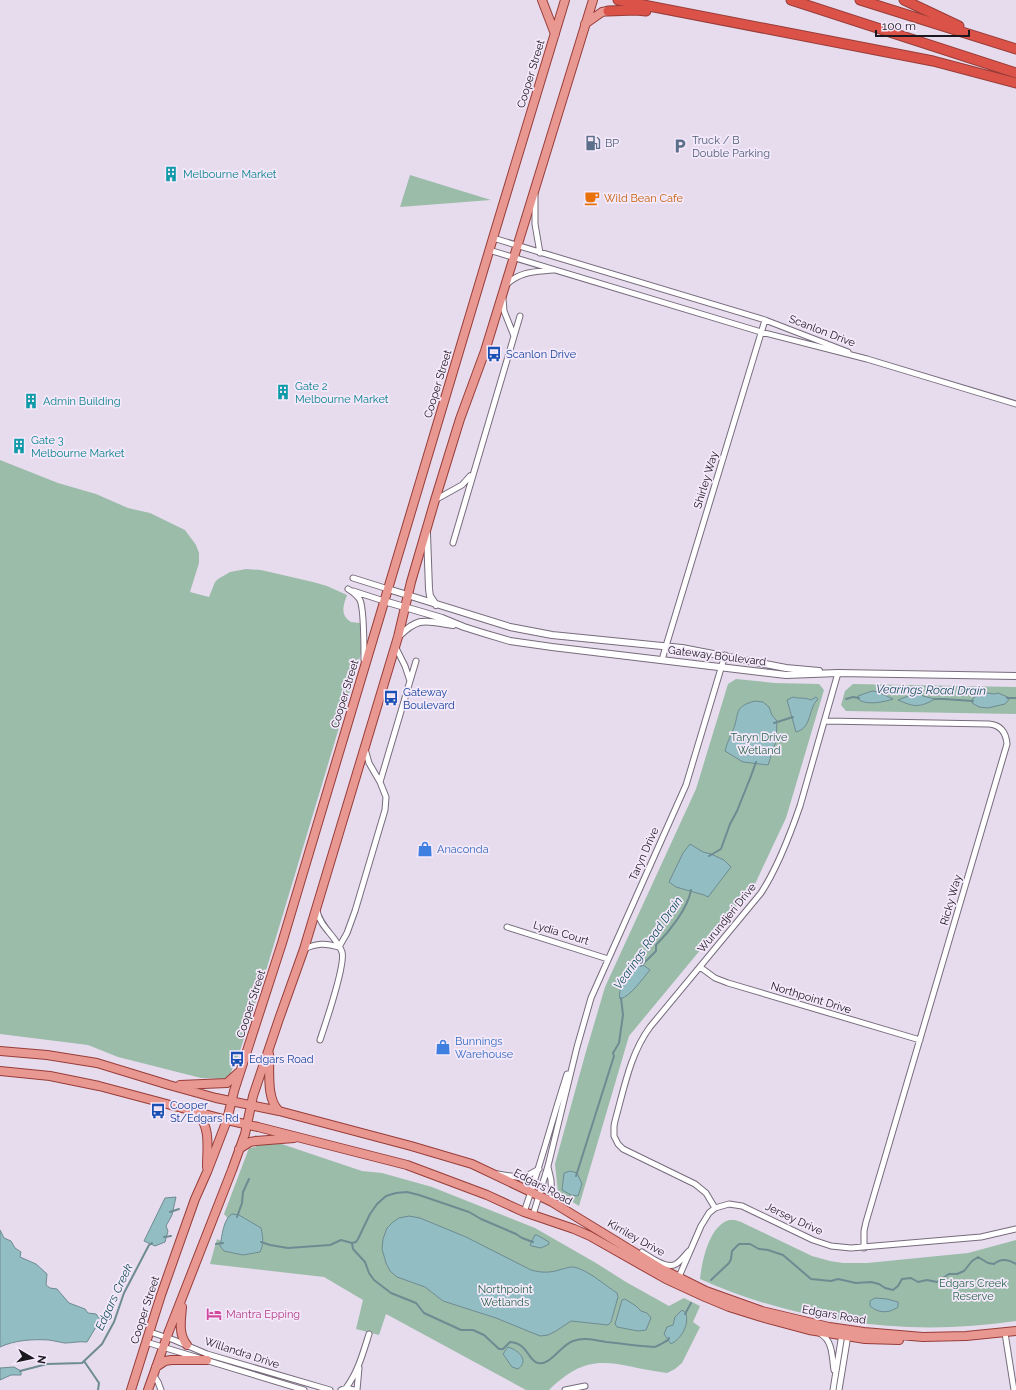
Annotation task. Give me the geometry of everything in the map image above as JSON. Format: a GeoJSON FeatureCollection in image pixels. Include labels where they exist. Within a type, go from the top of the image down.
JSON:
{"type":"FeatureCollection","features":[{"type":"Feature","properties":{"kind":"highway"},"geometry":{"type":"LineString","coordinates":[[618,0],[933,62],[1016,83]]}},
{"type":"Feature","properties":{"kind":"highway"},"geometry":{"type":"LineString","coordinates":[[791,0],[1016,73]]}},
{"type":"Feature","properties":{"kind":"highway"},"geometry":{"type":"LineString","coordinates":[[860,0],[1016,49]]}},
{"type":"Feature","properties":{"kind":"highway"},"geometry":{"type":"LineString","coordinates":[[904,0],[991,41]]}},
{"type":"Feature","properties":{"kind":"highway"},"geometry":{"type":"LineString","coordinates":[[608,11],[636,10],[709,18]]}},
{"type":"Feature","properties":{"kind":"main road"},"geometry":{"type":"LineString","coordinates":[[542,0],[555,34]]}},
{"type":"Feature","properties":{"kind":"main road","name":"Cooper Street"},"geometry":{"type":"LineString","coordinates":[[131,1390],[161,1295],[195,1199],[227,1120],[240,1071],[282,943],[492,238],[565,0]]}},
{"type":"Feature","properties":{"kind":"main road"},"geometry":{"type":"LineString","coordinates":[[148,1390],[232,1170],[269,1049],[304,948],[406,608],[407,596],[435,500],[460,419],[503,296],[593,0]]}},
{"type":"Feature","properties":{"kind":"main road"},"geometry":{"type":"LineString","coordinates":[[585,24],[602,12],[608,11]]}},
{"type":"Feature","properties":{"kind":"main road"},"geometry":{"type":"LineString","coordinates":[[269,1049],[271,1098],[279,1111]]}},
{"type":"Feature","properties":{"kind":"main road","name":"Edgars Road"},"geometry":{"type":"LineString","coordinates":[[0,1051],[47,1055],[97,1063],[169,1085],[231,1101],[252,1104],[279,1111],[444,1155],[472,1164],[552,1202],[660,1268],[676,1280],[762,1311],[845,1333]]}},
{"type":"Feature","properties":{"kind":"main road"},"geometry":{"type":"LineString","coordinates":[[169,1085],[209,1085],[227,1083],[240,1071]]}},
{"type":"Feature","properties":{"kind":"main road","name":"Edgars Road"},"geometry":{"type":"LineString","coordinates":[[0,1072],[35,1074],[73,1080],[407,1165],[487,1195],[524,1212],[590,1236],[676,1280],[705,1297],[761,1317],[818,1332],[923,1337],[966,1336],[1016,1331]]}},
{"type":"Feature","properties":{"kind":"main road"},"geometry":{"type":"LineString","coordinates":[[198,1113],[203,1120],[206,1129],[207,1172]]}},
{"type":"Feature","properties":{"kind":"main road"},"geometry":{"type":"LineString","coordinates":[[239,1149],[250,1142],[298,1138]]}},
{"type":"Feature","properties":{"kind":"main road"},"geometry":{"type":"LineString","coordinates":[[183,1296],[181,1334],[182,1339],[187,1345]]}},
{"type":"Feature","properties":{"kind":"main road"},"geometry":{"type":"LineString","coordinates":[[154,1371],[165,1361],[207,1360]]}},
{"type":"Feature","properties":{"kind":"street"},"geometry":{"type":"LineString","coordinates":[[536,188],[535,224],[540,253]]}},
{"type":"Feature","properties":{"kind":"street","name":"Scanlon Drive"},"geometry":{"type":"LineString","coordinates":[[492,238],[764,320],[867,359]]}},
{"type":"Feature","properties":{"kind":"street","name":"Scanlon Drive"},"geometry":{"type":"LineString","coordinates":[[489,250],[761,332],[867,359],[1016,404]]}},
{"type":"Feature","properties":{"kind":"street","name":"Scanlon Drive"},"geometry":{"type":"LineString","coordinates":[[506,285],[513,278],[522,274],[556,270]]}},
{"type":"Feature","properties":{"kind":"street"},"geometry":{"type":"LineString","coordinates":[[503,296],[504,311],[514,336]]}},
{"type":"Feature","properties":{"kind":"street"},"geometry":{"type":"LineString","coordinates":[[453,543],[520,316]]}},
{"type":"Feature","properties":{"kind":"street","name":"Shirley Way"},"geometry":{"type":"LineString","coordinates":[[662,660],[764,320]]}},
{"type":"Feature","properties":{"kind":"street"},"geometry":{"type":"LineString","coordinates":[[435,500],[462,485],[468,480],[473,472]]}},
{"type":"Feature","properties":{"kind":"street"},"geometry":{"type":"LineString","coordinates":[[427,527],[428,589],[430,596],[436,605]]}},
{"type":"Feature","properties":{"kind":"street"},"geometry":{"type":"LineString","coordinates":[[353,578],[388,589]]}},
{"type":"Feature","properties":{"kind":"street"},"geometry":{"type":"LineString","coordinates":[[364,670],[361,602],[357,595],[348,589],[384,601]]}},
{"type":"Feature","properties":{"kind":"street","name":"Gateway Boulevard"},"geometry":{"type":"LineString","coordinates":[[388,589],[510,627],[552,635],[666,646],[725,655],[786,668],[838,673]]}},
{"type":"Feature","properties":{"kind":"street","name":"Gateway Boulevard"},"geometry":{"type":"LineString","coordinates":[[384,601],[442,618],[464,627],[510,641],[786,675],[838,673],[1016,676]]}},
{"type":"Feature","properties":{"kind":"street"},"geometry":{"type":"LineString","coordinates":[[410,681],[396,641],[411,624],[432,621],[464,627]]}},
{"type":"Feature","properties":{"kind":"street"},"geometry":{"type":"LineString","coordinates":[[552,635],[552,647]]}},
{"type":"Feature","properties":{"kind":"street","name":"Taryn Drive"},"geometry":{"type":"LineString","coordinates":[[533,1215],[548,1166],[577,1047],[591,998],[686,785],[725,655]]}},
{"type":"Feature","properties":{"kind":"street"},"geometry":{"type":"LineString","coordinates":[[380,782],[416,661]]}},
{"type":"Feature","properties":{"kind":"street","name":"Wurundjeri Drive"},"geometry":{"type":"LineString","coordinates":[[715,1208],[706,1193],[695,1184],[628,1153],[618,1144],[615,1137],[613,1131],[615,1121],[636,1049],[641,1039],[761,893],[770,877],[787,841],[798,812],[838,673]]}},
{"type":"Feature","properties":{"kind":"street","name":"Ricky Way"},"geometry":{"type":"LineString","coordinates":[[825,721],[989,724],[1002,729],[1007,738],[1006,749],[866,1222],[864,1231],[864,1248]]}},
{"type":"Feature","properties":{"kind":"street"},"geometry":{"type":"LineString","coordinates":[[339,947],[347,933],[355,911],[385,810],[386,797],[380,782],[369,763],[364,746]]}},
{"type":"Feature","properties":{"kind":"street"},"geometry":{"type":"LineString","coordinates":[[316,909],[318,918],[322,925],[334,937],[342,952],[343,963],[320,1040]]}},
{"type":"Feature","properties":{"kind":"street","name":"Lydia Court"},"geometry":{"type":"LineString","coordinates":[[507,927],[608,959]]}},
{"type":"Feature","properties":{"kind":"street"},"geometry":{"type":"LineString","coordinates":[[304,948],[320,944],[329,944],[339,947]]}},
{"type":"Feature","properties":{"kind":"street","name":"Northpoint Drive"},"geometry":{"type":"LineString","coordinates":[[700,967],[715,978],[728,983],[920,1040]]}},
{"type":"Feature","properties":{"kind":"street","name":"Taryn Drive"},"geometry":{"type":"LineString","coordinates":[[524,1212],[539,1169],[554,1113],[577,1047]]}},
{"type":"Feature","properties":{"kind":"street"},"geometry":{"type":"LineString","coordinates":[[548,1166],[552,1180],[552,1202]]}},
{"type":"Feature","properties":{"kind":"street"},"geometry":{"type":"LineString","coordinates":[[491,1172],[523,1178],[539,1169]]}},
{"type":"Feature","properties":{"kind":"street","name":"Jersey Drive"},"geometry":{"type":"LineString","coordinates":[[715,1208],[722,1205],[735,1204],[742,1206],[822,1244],[843,1248],[864,1248],[980,1237],[1016,1229]]}},
{"type":"Feature","properties":{"kind":"street","name":"Kirriley Drive"},"geometry":{"type":"LineString","coordinates":[[676,1280],[704,1219],[715,1208]]}},
{"type":"Feature","properties":{"kind":"street","name":"Kirriley Drive"},"geometry":{"type":"LineString","coordinates":[[591,1226],[613,1235],[650,1257],[667,1265],[676,1265],[689,1250]]}},
{"type":"Feature","properties":{"kind":"street","name":"Willandra Drive"},"geometry":{"type":"LineString","coordinates":[[150,1332],[167,1337],[208,1354],[330,1390]]}},
{"type":"Feature","properties":{"kind":"street"},"geometry":{"type":"LineString","coordinates":[[818,1332],[825,1336],[830,1345],[835,1375]]}},
{"type":"Feature","properties":{"kind":"street"},"geometry":{"type":"LineString","coordinates":[[1005,1332],[1014,1390]]}},
{"type":"Feature","properties":{"kind":"street"},"geometry":{"type":"LineString","coordinates":[[833,1390],[845,1333]]}},
{"type":"Feature","properties":{"kind":"street"},"geometry":{"type":"LineString","coordinates":[[840,1390],[845,1333]]}},
{"type":"Feature","properties":{"kind":"street"},"geometry":{"type":"LineString","coordinates":[[343,1389],[356,1390],[359,1365],[368,1334]]}},
{"type":"Feature","properties":{"kind":"street","name":"Willandra Drive"},"geometry":{"type":"LineString","coordinates":[[146,1342],[304,1390]]}},
{"type":"Feature","properties":{"kind":"street"},"geometry":{"type":"LineString","coordinates":[[343,1389],[351,1381],[359,1365]]}},
{"type":"Feature","properties":{"kind":"street"},"geometry":{"type":"LineString","coordinates":[[154,1371],[161,1390]]}},
{"type":"Feature","properties":{"kind":"street"},"geometry":{"type":"LineString","coordinates":[[565,1390],[585,1386]]}},
{"type":"Feature","properties":{"kind":"green space"},"geometry":{"type":"Polygon","coordinates":[[[410,175],[491,200],[400,207],[410,175]]]}},
{"type":"Feature","properties":{"kind":"green space"},"geometry":{"type":"Polygon","coordinates":[[[0,460],[58,483],[96,494],[128,508],[150,513],[185,530],[196,545],[199,553],[199,563],[190,592],[209,597],[215,582],[230,572],[246,569],[261,570],[327,586],[347,595],[343,610],[345,616],[351,622],[360,623],[361,652],[359,661],[268,964],[238,1057],[230,1075],[226,1079],[201,1078],[118,1057],[88,1045],[0,1034],[0,460]]]}},
{"type":"Feature","properties":{"kind":"green space","name":"Taryn Drive Wetland"},"geometry":{"type":"Polygon","coordinates":[[[736,679],[775,683],[819,684],[824,690],[786,818],[755,884],[629,1036],[579,1206],[558,1193],[555,1164],[605,987],[696,789],[728,684],[736,679]]]}},
{"type":"Feature","properties":{"kind":"green space"},"geometry":{"type":"Polygon","coordinates":[[[853,684],[1016,687],[1016,714],[846,711],[841,705],[845,691],[853,684]]]}},
{"type":"Feature","properties":{"kind":"green space","name":"Northpoint Wetlands"},"geometry":{"type":"Polygon","coordinates":[[[255,1135],[362,1171],[382,1173],[432,1187],[535,1228],[669,1306],[684,1298],[700,1306],[693,1322],[700,1327],[682,1363],[667,1373],[618,1364],[592,1364],[579,1368],[549,1390],[526,1390],[386,1314],[379,1335],[356,1329],[363,1300],[324,1277],[210,1264],[217,1239],[221,1241],[241,1233],[224,1214],[249,1148],[256,1147],[255,1135]]]}},
{"type":"Feature","properties":{"kind":"green space","name":"Edgars Creek Reserve"},"geometry":{"type":"Polygon","coordinates":[[[729,1220],[741,1222],[812,1256],[843,1263],[867,1263],[968,1253],[1016,1240],[1016,1321],[976,1326],[895,1326],[815,1316],[737,1294],[700,1279],[708,1245],[716,1229],[729,1220]]]}},
{"type":"Feature","properties":{"kind":"shaded area"},"geometry":{"type":"Polygon","coordinates":[[[872,691],[878,692],[893,699],[870,703],[858,699],[858,696],[872,691]]]}},
{"type":"Feature","properties":{"kind":"shaded area"},"geometry":{"type":"Polygon","coordinates":[[[919,692],[923,696],[935,699],[925,704],[916,706],[898,700],[919,692]]]}},
{"type":"Feature","properties":{"kind":"shaded area"},"geometry":{"type":"Polygon","coordinates":[[[987,693],[998,693],[1010,698],[1005,704],[988,708],[979,707],[972,703],[973,698],[987,693]]]}},
{"type":"Feature","properties":{"kind":"shaded area"},"geometry":{"type":"Polygon","coordinates":[[[793,697],[811,700],[816,697],[818,699],[812,708],[808,722],[801,730],[796,732],[787,700],[793,697]]]}},
{"type":"Feature","properties":{"kind":"shaded area"},"geometry":{"type":"Polygon","coordinates":[[[755,701],[763,702],[769,707],[772,715],[777,721],[776,741],[768,765],[743,762],[725,751],[738,711],[748,703],[755,701]]]}},
{"type":"Feature","properties":{"kind":"shaded area"},"geometry":{"type":"Polygon","coordinates":[[[690,844],[703,852],[724,860],[731,867],[708,897],[676,887],[669,882],[683,853],[690,844]]]}},
{"type":"Feature","properties":{"kind":"shaded area"},"geometry":{"type":"Polygon","coordinates":[[[635,959],[650,970],[632,991],[620,999],[620,989],[635,959]]]}},
{"type":"Feature","properties":{"kind":"shaded area"},"geometry":{"type":"Polygon","coordinates":[[[570,1171],[577,1173],[582,1184],[578,1196],[571,1195],[562,1190],[564,1173],[570,1171]]]}},
{"type":"Feature","properties":{"kind":"shaded area"},"geometry":{"type":"Polygon","coordinates":[[[176,1197],[172,1215],[166,1226],[168,1231],[165,1242],[155,1246],[144,1241],[165,1198],[176,1197]]]}},
{"type":"Feature","properties":{"kind":"shaded area"},"geometry":{"type":"Polygon","coordinates":[[[232,1214],[239,1215],[261,1228],[263,1240],[260,1252],[243,1255],[224,1251],[220,1246],[225,1224],[229,1216],[232,1214]]]}},
{"type":"Feature","properties":{"kind":"shaded area"},"geometry":{"type":"Polygon","coordinates":[[[409,1216],[420,1218],[466,1237],[531,1270],[550,1272],[571,1267],[582,1270],[617,1293],[618,1297],[611,1322],[608,1325],[571,1321],[548,1335],[540,1336],[496,1318],[443,1301],[425,1287],[397,1277],[390,1271],[386,1263],[382,1249],[383,1239],[387,1228],[393,1222],[399,1218],[409,1216]]]}},
{"type":"Feature","properties":{"kind":"shaded area"},"geometry":{"type":"Polygon","coordinates":[[[0,1230],[4,1238],[11,1241],[15,1248],[21,1252],[20,1257],[36,1264],[47,1274],[46,1285],[50,1288],[57,1289],[69,1303],[85,1309],[88,1313],[96,1314],[100,1319],[87,1342],[65,1343],[49,1340],[30,1340],[18,1341],[0,1347],[0,1230]]]}},
{"type":"Feature","properties":{"kind":"shaded area"},"geometry":{"type":"Polygon","coordinates":[[[535,1235],[549,1242],[549,1244],[541,1248],[530,1245],[535,1235]]]}},
{"type":"Feature","properties":{"kind":"shaded area"},"geometry":{"type":"Polygon","coordinates":[[[875,1298],[898,1302],[898,1307],[884,1312],[873,1309],[870,1306],[870,1301],[875,1298]]]}},
{"type":"Feature","properties":{"kind":"shaded area"},"geometry":{"type":"Polygon","coordinates":[[[625,1299],[641,1311],[647,1313],[651,1318],[646,1330],[638,1331],[617,1327],[615,1324],[622,1300],[625,1299]]]}},
{"type":"Feature","properties":{"kind":"shaded area"},"geometry":{"type":"Polygon","coordinates":[[[682,1310],[686,1313],[687,1318],[684,1331],[671,1344],[664,1334],[667,1327],[673,1325],[675,1317],[682,1310]]]}},
{"type":"Feature","properties":{"kind":"shaded area"},"geometry":{"type":"Polygon","coordinates":[[[508,1347],[519,1353],[523,1359],[521,1366],[518,1369],[512,1367],[503,1354],[508,1347]]]}},
{"type":"Feature","properties":{"kind":"shaded area"},"geometry":{"type":"Polygon","coordinates":[[[14,1367],[21,1371],[21,1375],[11,1375],[0,1380],[0,1368],[14,1367]]]}},
{"type":"Feature","properties":{"kind":"waterway","name":"Vearings Road Drain"},"geometry":{"type":"LineString","coordinates":[[846,699],[853,697],[859,698]]}},
{"type":"Feature","properties":{"kind":"waterway","name":"Vearings Road Drain"},"geometry":{"type":"LineString","coordinates":[[1007,698],[1016,698]]}},
{"type":"Feature","properties":{"kind":"waterway","name":"Vearings Road Drain"},"geometry":{"type":"LineString","coordinates":[[934,699],[973,701]]}},
{"type":"Feature","properties":{"kind":"waterway","name":"Vearings Road Drain"},"geometry":{"type":"LineString","coordinates":[[774,723],[793,717]]}},
{"type":"Feature","properties":{"kind":"waterway","name":"Vearings Road Drain"},"geometry":{"type":"LineString","coordinates":[[709,856],[721,849],[756,762]]}},
{"type":"Feature","properties":{"kind":"waterway","name":"Vearings Road Drain"},"geometry":{"type":"LineString","coordinates":[[641,966],[656,951],[656,945],[667,933],[682,912],[691,890]]}},
{"type":"Feature","properties":{"kind":"waterway","name":"Vearings Road Drain"},"geometry":{"type":"LineString","coordinates":[[576,1176],[614,1056],[613,1053],[619,1043],[623,1015],[621,998]]}},
{"type":"Feature","properties":{"kind":"waterway"},"geometry":{"type":"LineString","coordinates":[[237,1217],[242,1203],[243,1192],[249,1179]]}},
{"type":"Feature","properties":{"kind":"waterway","name":"Vearings Road Drain"},"geometry":{"type":"LineString","coordinates":[[352,1243],[356,1242],[358,1239],[370,1214],[377,1204],[386,1196],[407,1192],[469,1212],[481,1219],[533,1242]]}},
{"type":"Feature","properties":{"kind":"waterway"},"geometry":{"type":"LineString","coordinates":[[170,1212],[179,1209]]}},
{"type":"Feature","properties":{"kind":"waterway","name":"Edgars Creek"},"geometry":{"type":"LineString","coordinates":[[164,1237],[171,1236]]}},
{"type":"Feature","properties":{"kind":"waterway","name":"Edgars Creek"},"geometry":{"type":"LineString","coordinates":[[261,1242],[288,1248],[330,1245],[341,1240],[352,1243],[353,1249],[365,1262],[369,1273],[374,1280],[391,1293],[416,1303],[424,1313],[461,1330],[473,1330],[484,1335],[499,1349],[503,1349],[510,1342],[521,1345],[532,1359],[538,1363],[547,1361],[569,1343],[581,1339],[654,1347],[660,1345],[669,1338]]}},
{"type":"Feature","properties":{"kind":"waterway","name":"Edgars Creek"},"geometry":{"type":"LineString","coordinates":[[20,1371],[47,1364],[82,1363],[102,1344],[114,1322],[124,1293],[149,1245],[152,1243]]}},
{"type":"Feature","properties":{"kind":"waterway","name":"Edgars Creek"},"geometry":{"type":"LineString","coordinates":[[216,1244],[223,1243]]}},
{"type":"Feature","properties":{"kind":"waterway","name":"Edgars Creek"},"geometry":{"type":"LineString","coordinates":[[711,1280],[729,1263],[732,1251],[739,1244],[750,1244],[759,1249],[768,1250],[783,1255],[811,1279],[831,1281],[838,1279],[856,1283],[871,1282],[893,1290],[898,1286],[902,1279],[911,1278],[918,1282],[927,1280],[937,1282],[949,1274],[957,1274],[964,1271],[972,1261],[978,1257],[988,1263],[994,1264],[1005,1260],[1016,1264]]}},
{"type":"Feature","properties":{"kind":"waterway","name":"Edgars Creek"},"geometry":{"type":"LineString","coordinates":[[685,1314],[691,1303]]}},
{"type":"Feature","properties":{"kind":"waterway"},"geometry":{"type":"LineString","coordinates":[[84,1361],[99,1383],[98,1390]]}},
{"type":"Feature","properties":{"kind":"place","name":"BP"},"geometry":{"type":"Point","coordinates":[593,143]}},
{"type":"Feature","properties":{"kind":"place","name":"Truck / B Double Parking"},"geometry":{"type":"Point","coordinates":[680,146]}},
{"type":"Feature","properties":{"kind":"place","name":"Melbourne Market"},"geometry":{"type":"Point","coordinates":[171,174]}},
{"type":"Feature","properties":{"kind":"place","name":"Wild Bean Cafe"},"geometry":{"type":"Point","coordinates":[592,198]}},
{"type":"Feature","properties":{"kind":"place","name":"Scanlon Drive"},"geometry":{"type":"Point","coordinates":[494,354]}},
{"type":"Feature","properties":{"kind":"place","name":"Gate 2 Melbourne Market"},"geometry":{"type":"Point","coordinates":[283,392]}},
{"type":"Feature","properties":{"kind":"place","name":"Admin Building"},"geometry":{"type":"Point","coordinates":[31,401]}},
{"type":"Feature","properties":{"kind":"place","name":"Gate 3 Melbourne Market"},"geometry":{"type":"Point","coordinates":[19,446]}},
{"type":"Feature","properties":{"kind":"place","name":"Gateway Boulevard"},"geometry":{"type":"Point","coordinates":[391,698]}},
{"type":"Feature","properties":{"kind":"place","name":"Anaconda"},"geometry":{"type":"Point","coordinates":[425,849]}},
{"type":"Feature","properties":{"kind":"place","name":"Bunnings Warehouse"},"geometry":{"type":"Point","coordinates":[443,1047]}},
{"type":"Feature","properties":{"kind":"place","name":"Edgars Road"},"geometry":{"type":"Point","coordinates":[237,1059]}},
{"type":"Feature","properties":{"kind":"place","name":"Cooper St/Edgars Rd"},"geometry":{"type":"Point","coordinates":[158,1111]}},
{"type":"Feature","properties":{"kind":"place","name":"Mantra Epping"},"geometry":{"type":"Point","coordinates":[214,1314]}}]}
